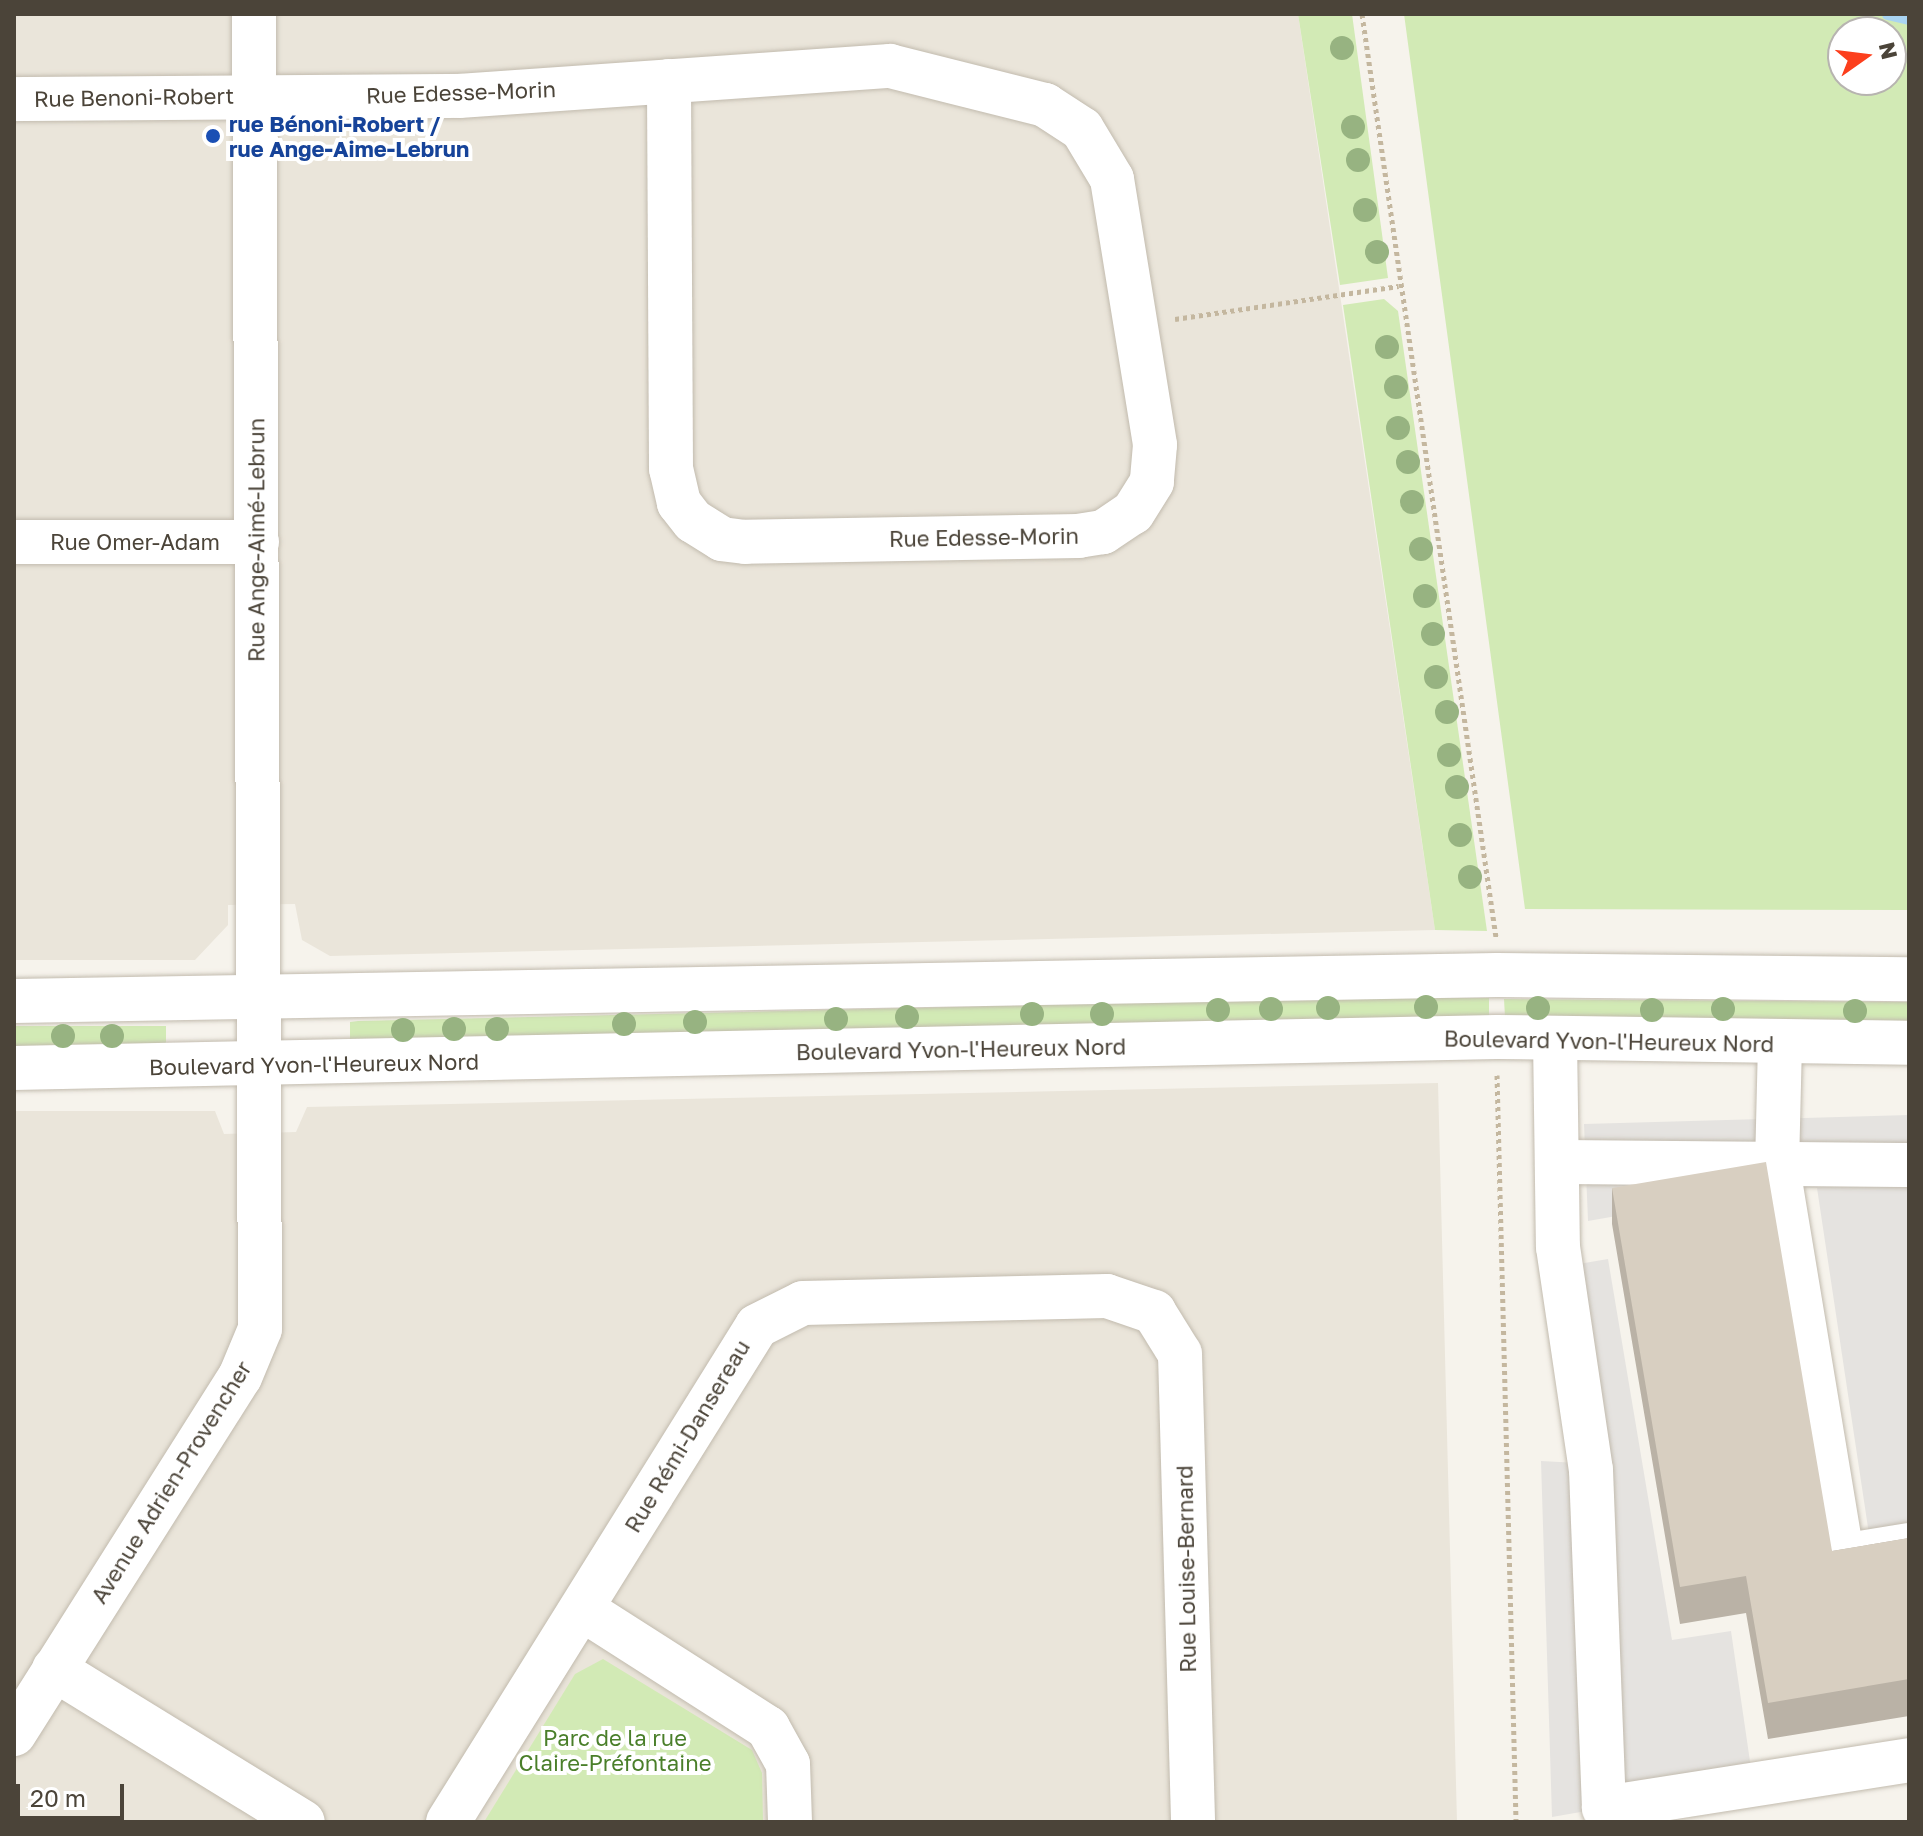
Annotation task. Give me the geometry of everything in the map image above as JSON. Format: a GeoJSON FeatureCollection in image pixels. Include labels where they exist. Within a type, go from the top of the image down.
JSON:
{"type":"FeatureCollection","features":[{"type":"Feature","properties":{"kind":"street","name":"Rue Ange-Aimé-Lebrun"},"geometry":{"type":"LineString","coordinates":[[254,14],[257,542],[255,1066]]}},
{"type":"Feature","properties":{"kind":"street","name":"Rue Edesse-Morin"},"geometry":{"type":"LineString","coordinates":[[254,95],[459,96],[851,66],[919,69],[1045,105],[1082,129],[1112,179],[1155,445],[1152,482],[1133,512],[1103,532],[1079,536],[733,541],[693,521],[679,503],[671,469],[669,81]]}},
{"type":"Feature","properties":{"kind":"street","name":"Rue Benoni-Robert"},"geometry":{"type":"LineString","coordinates":[[14,99],[254,95]]}},
{"type":"Feature","properties":{"kind":"street","name":"Rue Omer-Adam"},"geometry":{"type":"LineString","coordinates":[[14,542],[257,542]]}},
{"type":"Feature","properties":{"kind":"street"},"geometry":{"type":"LineString","coordinates":[[14,1001],[256,1001],[1497,975],[1909,979]]}},
{"type":"Feature","properties":{"kind":"street"},"geometry":{"type":"LineString","coordinates":[[1555,1038],[1558,1247],[1591,1470],[1604,1808],[1909,1760]]}},
{"type":"Feature","properties":{"kind":"street","name":"Boulevard Yvon-l'Heureux Nord"},"geometry":{"type":"LineString","coordinates":[[14,1068],[255,1066],[1555,1038],[1909,1043]]}},
{"type":"Feature","properties":{"kind":"street"},"geometry":{"type":"LineString","coordinates":[[1780,1043],[1777,1162],[1842,1556],[1909,1545]]}},
{"type":"Feature","properties":{"kind":"street","name":"Avenue Adrien-Provencher"},"geometry":{"type":"LineString","coordinates":[[14,1734],[255,1345],[262,1304],[255,1066]]}},
{"type":"Feature","properties":{"kind":"street"},"geometry":{"type":"LineString","coordinates":[[1557,1162],[1909,1165]]}},
{"type":"Feature","properties":{"kind":"street","name":"Rue Rémi-Dansereau"},"geometry":{"type":"LineString","coordinates":[[448,1822],[582,1609],[740,1346],[778,1311],[820,1302],[1107,1296],[1132,1300],[1163,1321]]}},
{"type":"Feature","properties":{"kind":"street","name":"Rue Louise-Bernard"},"geometry":{"type":"LineString","coordinates":[[1163,1321],[1182,1377],[1193,1822]]}},
{"type":"Feature","properties":{"kind":"street"},"geometry":{"type":"LineString","coordinates":[[582,1609],[768,1728],[788,1764],[790,1822]]}},
{"type":"Feature","properties":{"kind":"street"},"geometry":{"type":"LineString","coordinates":[[54,1669],[303,1822]]}},
{"type":"Feature","properties":{"kind":"path"},"geometry":{"type":"LineString","coordinates":[[1362,14],[1399,286],[1496,936]]}},
{"type":"Feature","properties":{"kind":"path"},"geometry":{"type":"LineString","coordinates":[[1169,320],[1399,286]]}},
{"type":"Feature","properties":{"kind":"path"},"geometry":{"type":"LineString","coordinates":[[1498,1083],[1516,1822]]}},
{"type":"Feature","properties":{"kind":"shaded area"},"geometry":{"type":"Polygon","coordinates":[[[14,14],[1298,14],[1435,930],[330,956],[302,940],[295,904],[228,905],[228,925],[195,960],[14,960],[14,14]]]}},
{"type":"Feature","properties":{"kind":"shaded area"},"geometry":{"type":"Polygon","coordinates":[[[1438,1083],[1457,1822],[14,1822],[14,1111],[215,1111],[224,1134],[296,1132],[307,1107],[1438,1083]]]}},
{"type":"Feature","properties":{"kind":"shaded area"},"geometry":{"type":"Polygon","coordinates":[[[1909,1115],[1909,1534],[1870,1541],[1817,1188],[1782,1187],[1588,1221],[1584,1124],[1909,1115]]]}},
{"type":"Feature","properties":{"kind":"shaded area"},"geometry":{"type":"Polygon","coordinates":[[[1608,1259],[1672,1640],[1731,1631],[1753,1782],[1552,1817],[1541,1461],[1578,1463],[1561,1267],[1608,1259]]]}},
{"type":"Feature","properties":{"kind":"green space"},"geometry":{"type":"Polygon","coordinates":[[[1298,14],[1352,14],[1388,278],[1340,285],[1298,14]]]}},
{"type":"Feature","properties":{"kind":"green space"},"geometry":{"type":"Polygon","coordinates":[[[1404,14],[1909,14],[1909,910],[1525,909],[1404,14]]]}},
{"type":"Feature","properties":{"kind":"green space"},"geometry":{"type":"Polygon","coordinates":[[[1384,299],[1398,311],[1487,931],[1435,930],[1343,305],[1384,299]]]}},
{"type":"Feature","properties":{"kind":"green space"},"geometry":{"type":"Polygon","coordinates":[[[1331,998],[1489,998],[1489,1017],[350,1042],[350,1022],[358,1021],[1331,998]]]}},
{"type":"Feature","properties":{"kind":"green space"},"geometry":{"type":"Polygon","coordinates":[[[1504,999],[1909,1002],[1909,1021],[1505,1017],[1504,999]]]}},
{"type":"Feature","properties":{"kind":"green space"},"geometry":{"type":"Polygon","coordinates":[[[14,1026],[166,1026],[166,1046],[14,1047],[14,1026]]]}},
{"type":"Feature","properties":{"kind":"green space","name":"Parc de la rue Claire-Préfontaine"},"geometry":{"type":"Polygon","coordinates":[[[603,1659],[752,1750],[762,1773],[763,1822],[484,1822],[575,1674],[603,1659]]]}},
{"type":"Feature","properties":{"kind":"building"},"geometry":{"type":"Polygon","coordinates":[[[1766,1162],[1832,1551],[1909,1538],[1909,1679],[1768,1703],[1746,1576],[1680,1587],[1612,1188],[1766,1162]]]}},
{"type":"Feature","properties":{"kind":"waterway"},"geometry":{"type":"LineString","coordinates":[[1887,14],[1909,19]]}},
{"type":"Feature","properties":{"kind":"place","name":"rue Bénoni-Robert / rue Ange-Aime-Lebrun"},"geometry":{"type":"Point","coordinates":[213,136]}}]}
